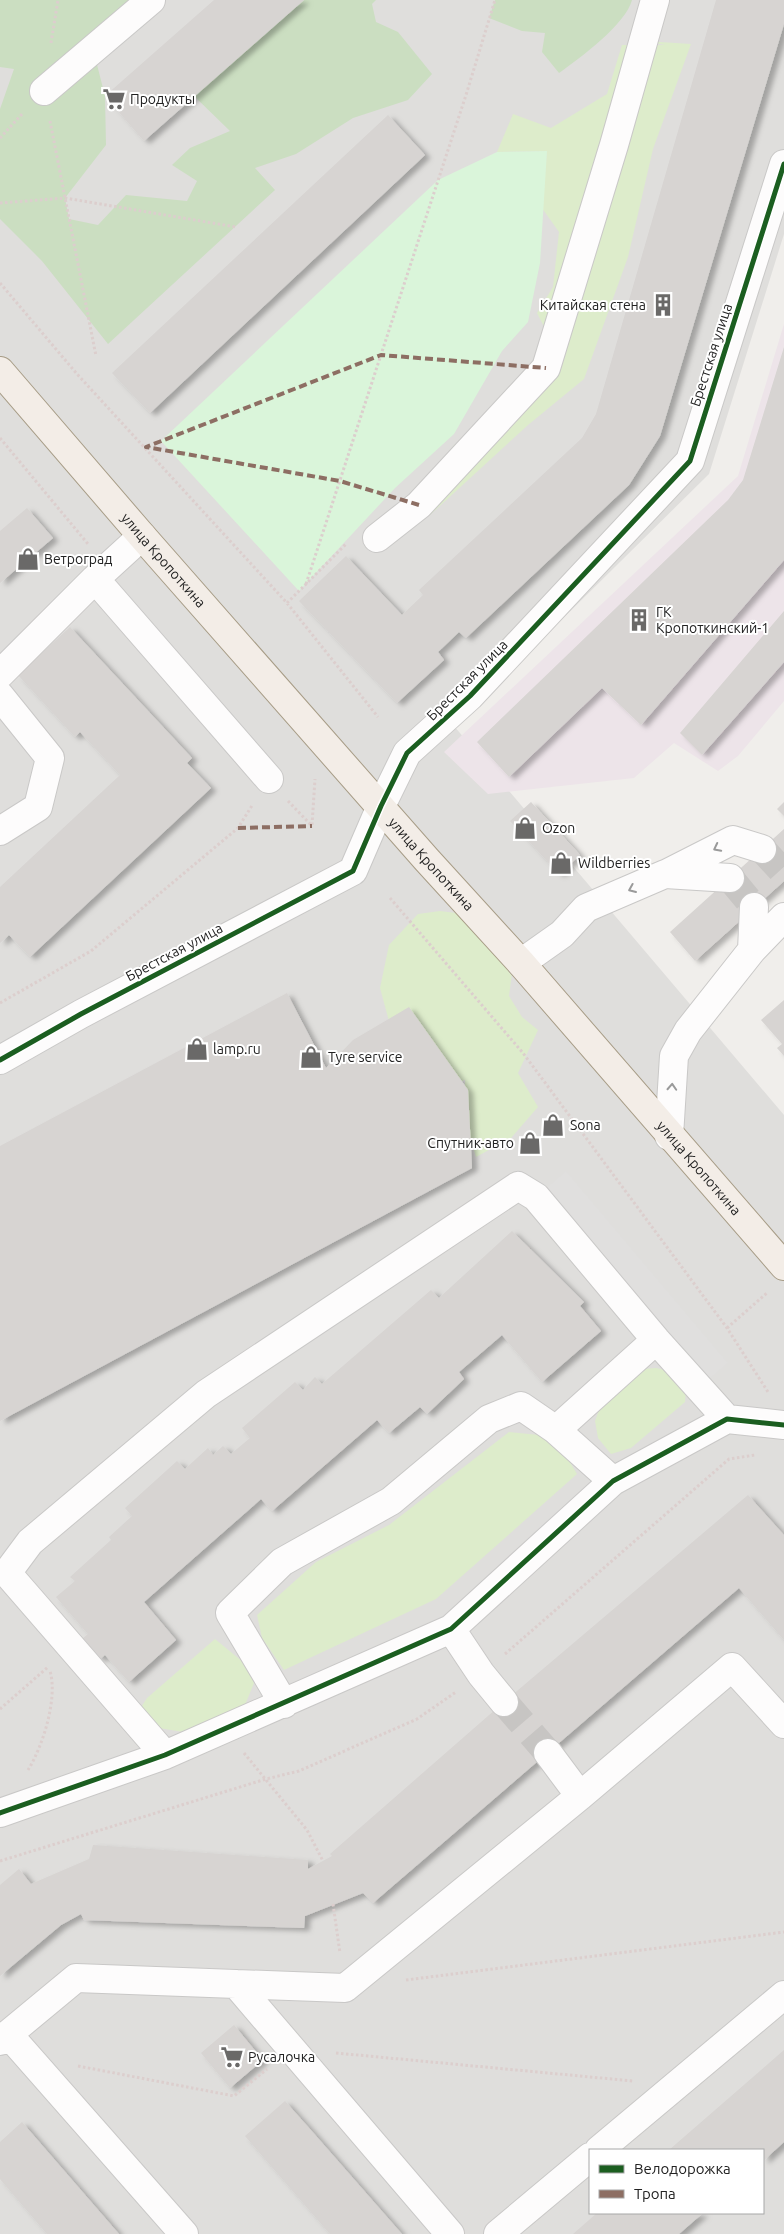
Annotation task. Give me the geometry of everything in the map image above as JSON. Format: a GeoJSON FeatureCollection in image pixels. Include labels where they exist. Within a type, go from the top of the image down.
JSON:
{"type":"FeatureCollection","features":[{"type":"Feature","properties":{"kind":"main road","name":"улица Кропоткина"},"geometry":{"type":"LineString","coordinates":[[0,371],[142,536],[521,963],[669,1136],[784,1266]]}},
{"type":"Feature","properties":{"kind":"street"},"geometry":{"type":"LineString","coordinates":[[44,91],[151,0]]}},
{"type":"Feature","properties":{"kind":"street"},"geometry":{"type":"LineString","coordinates":[[376,538],[419,505],[546,368],[614,145],[655,0]]}},
{"type":"Feature","properties":{"kind":"street","name":"Брестская улица"},"geometry":{"type":"LineString","coordinates":[[0,1060],[82,1014],[353,871],[381,806],[408,754],[470,696],[690,461],[784,164]]}},
{"type":"Feature","properties":{"kind":"street"},"geometry":{"type":"LineString","coordinates":[[0,674],[101,573],[142,536]]}},
{"type":"Feature","properties":{"kind":"street"},"geometry":{"type":"LineString","coordinates":[[101,573],[269,779]]}},
{"type":"Feature","properties":{"kind":"street"},"geometry":{"type":"LineString","coordinates":[[0,696],[50,758],[38,807],[0,831]]}},
{"type":"Feature","properties":{"kind":"street"},"geometry":{"type":"LineString","coordinates":[[521,963],[562,934],[586,908],[665,874],[733,840],[762,849]]}},
{"type":"Feature","properties":{"kind":"street"},"geometry":{"type":"LineString","coordinates":[[665,874],[730,878]]}},
{"type":"Feature","properties":{"kind":"street"},"geometry":{"type":"LineString","coordinates":[[752,950],[754,907]]}},
{"type":"Feature","properties":{"kind":"street"},"geometry":{"type":"LineString","coordinates":[[669,1136],[674,1056],[688,1031],[752,950],[784,917]]}},
{"type":"Feature","properties":{"kind":"street"},"geometry":{"type":"LineString","coordinates":[[165,1755],[7,1573],[30,1542],[206,1394],[518,1186],[536,1197],[656,1340],[727,1419]]}},
{"type":"Feature","properties":{"kind":"street"},"geometry":{"type":"LineString","coordinates":[[556,1430],[656,1340]]}},
{"type":"Feature","properties":{"kind":"street"},"geometry":{"type":"LineString","coordinates":[[284,1704],[230,1613],[282,1562],[391,1501],[489,1419],[521,1406],[556,1430],[613,1481]]}},
{"type":"Feature","properties":{"kind":"street"},"geometry":{"type":"LineString","coordinates":[[0,1813],[165,1755],[451,1630],[613,1481],[727,1419],[784,1425]]}},
{"type":"Feature","properties":{"kind":"street"},"geometry":{"type":"LineString","coordinates":[[451,1630],[481,1674],[504,1702]]}},
{"type":"Feature","properties":{"kind":"street"},"geometry":{"type":"LineString","coordinates":[[184,2234],[4,2038],[76,1978],[345,1988],[580,1796],[732,1667],[784,1724]]}},
{"type":"Feature","properties":{"kind":"street"},"geometry":{"type":"LineString","coordinates":[[548,1753],[580,1796]]}},
{"type":"Feature","properties":{"kind":"street"},"geometry":{"type":"LineString","coordinates":[[236,1984],[450,2234]]}},
{"type":"Feature","properties":{"kind":"street"},"geometry":{"type":"LineString","coordinates":[[599,2149],[784,1996]]}},
{"type":"Feature","properties":{"kind":"street"},"geometry":{"type":"LineString","coordinates":[[498,2234],[589,2158]]}},
{"type":"Feature","properties":{"kind":"path"},"geometry":{"type":"LineString","coordinates":[[58,0],[44,91],[96,356]]}},
{"type":"Feature","properties":{"kind":"path"},"geometry":{"type":"LineString","coordinates":[[306,584],[466,95],[494,0]]}},
{"type":"Feature","properties":{"kind":"path"},"geometry":{"type":"LineString","coordinates":[[0,203],[65,198],[236,227]]}},
{"type":"Feature","properties":{"kind":"path"},"geometry":{"type":"LineString","coordinates":[[0,283],[77,374],[287,603],[378,717]]}},
{"type":"Feature","properties":{"kind":"path"},"geometry":{"type":"LineString","coordinates":[[0,438],[101,573]]}},
{"type":"Feature","properties":{"kind":"path"},"geometry":{"type":"LineString","coordinates":[[287,603],[359,530],[376,538]]}},
{"type":"Feature","properties":{"kind":"path"},"geometry":{"type":"LineString","coordinates":[[0,1003],[90,951],[238,828],[269,779]]}},
{"type":"Feature","properties":{"kind":"path"},"geometry":{"type":"LineString","coordinates":[[390,898],[523,1053],[727,1328],[774,1400]]}},
{"type":"Feature","properties":{"kind":"path"},"geometry":{"type":"LineString","coordinates":[[727,1328],[768,1291]]}},
{"type":"Feature","properties":{"kind":"path"},"geometry":{"type":"LineString","coordinates":[[25,1774],[34,1760],[50,1715],[52,1677],[46,1658]]}},
{"type":"Feature","properties":{"kind":"path"},"geometry":{"type":"LineString","coordinates":[[0,1709],[48,1667]]}},
{"type":"Feature","properties":{"kind":"path"},"geometry":{"type":"LineString","coordinates":[[225,1730],[307,1830],[323,1861]]}},
{"type":"Feature","properties":{"kind":"path"},"geometry":{"type":"LineString","coordinates":[[333,1904],[345,1988]]}},
{"type":"Feature","properties":{"kind":"path"},"geometry":{"type":"LineString","coordinates":[[404,1980],[784,1932]]}},
{"type":"Feature","properties":{"kind":"path"},"geometry":{"type":"LineString","coordinates":[[75,2065],[234,2096],[292,2049],[677,2085]]}},
{"type":"Feature","properties":{"kind":"shaded area"},"geometry":{"type":"Polygon","coordinates":[[[0,0],[784,0],[784,234],[709,474],[454,726],[784,1115],[784,2234],[0,2234],[0,0]]]}},
{"type":"Feature","properties":{"kind":"shaded area"},"geometry":{"type":"Polygon","coordinates":[[[784,324],[784,701],[738,756],[718,771],[674,743],[634,778],[488,794],[444,752],[738,476],[784,324]]]}},
{"type":"Feature","properties":{"kind":"shaded area"},"geometry":{"type":"Polygon","coordinates":[[[566,1171],[728,1363],[707,1381],[543,1191],[566,1171]]]}},
{"type":"Feature","properties":{"kind":"green space"},"geometry":{"type":"Polygon","coordinates":[[[0,0],[150,0],[93,49],[105,96],[106,145],[65,198],[69,219],[98,225],[126,195],[187,201],[197,181],[172,165],[190,148],[230,131],[194,96],[304,0],[376,0],[372,4],[376,22],[398,32],[432,74],[408,100],[353,118],[296,154],[255,168],[275,190],[108,344],[42,261],[0,219],[0,109],[14,69],[0,67],[0,0]]]}},
{"type":"Feature","properties":{"kind":"green space"},"geometry":{"type":"Polygon","coordinates":[[[495,0],[632,0],[621,20],[612,30],[559,73],[542,52],[545,33],[522,31],[489,18],[495,0]]]}},
{"type":"Feature","properties":{"kind":"green space"},"geometry":{"type":"Polygon","coordinates":[[[644,41],[691,44],[653,149],[628,257],[584,379],[528,425],[430,515],[419,505],[454,445],[498,420],[553,344],[537,313],[553,287],[559,232],[542,208],[547,151],[497,152],[513,114],[551,128],[607,94],[622,45],[665,45],[644,41]]]}},
{"type":"Feature","properties":{"kind":"green space"},"geometry":{"type":"Polygon","coordinates":[[[547,151],[540,263],[528,322],[502,351],[454,434],[395,488],[299,591],[161,441],[438,180],[497,152],[547,151]]]}},
{"type":"Feature","properties":{"kind":"green space"},"geometry":{"type":"Polygon","coordinates":[[[440,911],[464,914],[512,973],[509,996],[522,1017],[538,1030],[518,1073],[538,1107],[511,1138],[476,1157],[463,1114],[465,1080],[443,1089],[396,1047],[380,988],[389,945],[418,914],[440,911]]]}},
{"type":"Feature","properties":{"kind":"green space"},"geometry":{"type":"Polygon","coordinates":[[[656,1368],[669,1371],[686,1390],[685,1402],[631,1448],[611,1454],[598,1438],[595,1421],[601,1405],[642,1369],[656,1368]]]}},
{"type":"Feature","properties":{"kind":"green space"},"geometry":{"type":"Polygon","coordinates":[[[509,1432],[539,1435],[568,1459],[577,1474],[436,1599],[284,1670],[262,1638],[257,1615],[316,1562],[389,1525],[509,1432]]]}},
{"type":"Feature","properties":{"kind":"green space"},"geometry":{"type":"Polygon","coordinates":[[[215,1639],[249,1667],[254,1683],[245,1705],[189,1733],[153,1727],[140,1709],[147,1698],[215,1639]]]}},
{"type":"Feature","properties":{"kind":"building"},"geometry":{"type":"Polygon","coordinates":[[[214,0],[304,0],[144,141],[105,96],[214,0]]]}},
{"type":"Feature","properties":{"kind":"building","name":"Китайская стена"},"geometry":{"type":"Polygon","coordinates":[[[716,0],[784,0],[784,24],[660,436],[629,485],[466,638],[459,632],[438,652],[444,660],[397,703],[299,601],[346,556],[402,615],[423,595],[419,590],[582,438],[596,414],[716,0]]]}},
{"type":"Feature","properties":{"kind":"building"},"geometry":{"type":"Polygon","coordinates":[[[388,115],[425,155],[150,413],[112,373],[388,115]]]}},
{"type":"Feature","properties":{"kind":"building","name":"ГК Кропоткинский-1"},"geometry":{"type":"Polygon","coordinates":[[[784,347],[784,560],[641,725],[602,688],[509,777],[477,742],[728,500],[743,480],[784,347]]]}},
{"type":"Feature","properties":{"kind":"building"},"geometry":{"type":"Polygon","coordinates":[[[27,508],[53,538],[0,583],[0,531],[27,508]]]}},
{"type":"Feature","properties":{"kind":"building"},"geometry":{"type":"Polygon","coordinates":[[[784,611],[784,662],[702,755],[680,733],[784,611]]]}},
{"type":"Feature","properties":{"kind":"building"},"geometry":{"type":"Polygon","coordinates":[[[70,627],[192,758],[187,763],[211,788],[30,957],[9,935],[0,943],[0,887],[120,775],[80,732],[75,737],[18,675],[70,627]]]}},
{"type":"Feature","properties":{"kind":"building"},"geometry":{"type":"Polygon","coordinates":[[[531,802],[580,855],[559,874],[510,821],[531,802]]]}},
{"type":"Feature","properties":{"kind":"building"},"geometry":{"type":"Polygon","coordinates":[[[784,802],[784,816],[777,809],[784,802]]]}},
{"type":"Feature","properties":{"kind":"building"},"geometry":{"type":"Polygon","coordinates":[[[784,829],[784,881],[695,961],[670,932],[784,829]]]}},
{"type":"Feature","properties":{"kind":"building"},"geometry":{"type":"Polygon","coordinates":[[[287,993],[326,1068],[353,1040],[409,1007],[468,1090],[472,1168],[0,1421],[0,1146],[287,993]]]}},
{"type":"Feature","properties":{"kind":"building"},"geometry":{"type":"Polygon","coordinates":[[[784,1000],[784,1056],[777,1048],[782,1044],[761,1020],[784,1000]]]}},
{"type":"Feature","properties":{"kind":"building"},"geometry":{"type":"Polygon","coordinates":[[[512,1231],[584,1302],[580,1306],[601,1331],[542,1382],[502,1335],[459,1372],[464,1379],[427,1414],[420,1407],[389,1433],[377,1420],[272,1511],[261,1499],[144,1602],[176,1640],[129,1682],[105,1655],[100,1659],[82,1639],[88,1634],[56,1597],[75,1581],[70,1577],[111,1540],[109,1537],[132,1516],[125,1508],[177,1461],[185,1469],[208,1448],[213,1455],[223,1446],[231,1454],[250,1438],[242,1428],[295,1382],[303,1390],[315,1377],[322,1384],[431,1290],[439,1298],[512,1231]]]}},
{"type":"Feature","properties":{"kind":"building"},"geometry":{"type":"Polygon","coordinates":[[[748,1495],[784,1535],[784,1640],[739,1588],[373,1903],[363,1893],[305,1916],[304,1928],[84,1920],[81,1914],[61,1925],[0,1976],[0,1885],[19,1869],[31,1884],[89,1859],[93,1845],[308,1860],[308,1869],[332,1856],[330,1854],[504,1702],[748,1495]]]}},
{"type":"Feature","properties":{"kind":"building","name":"Русалочка"},"geometry":{"type":"Polygon","coordinates":[[[234,2025],[263,2060],[230,2088],[201,2053],[234,2025]]]}},
{"type":"Feature","properties":{"kind":"building"},"geometry":{"type":"Polygon","coordinates":[[[784,2050],[784,2142],[764,2160],[764,2149],[670,2149],[784,2050]]]}},
{"type":"Feature","properties":{"kind":"building"},"geometry":{"type":"Polygon","coordinates":[[[285,2101],[402,2234],[330,2234],[245,2136],[285,2101]]]}},
{"type":"Feature","properties":{"kind":"building"},"geometry":{"type":"Polygon","coordinates":[[[22,2122],[119,2234],[47,2234],[0,2179],[0,2142],[22,2122]]]}},
{"type":"Feature","properties":{"kind":"building"},"geometry":{"type":"Polygon","coordinates":[[[596,2214],[702,2214],[679,2234],[573,2234],[596,2214]]]}},
{"type":"Feature","properties":{"kind":"tunnel"},"geometry":{"type":"LineString","coordinates":[[762,849],[784,873]]}},
{"type":"Feature","properties":{"kind":"tunnel"},"geometry":{"type":"LineString","coordinates":[[730,878],[754,907]]}},
{"type":"Feature","properties":{"kind":"tunnel"},"geometry":{"type":"LineString","coordinates":[[504,1702],[548,1753]]}},
{"type":"Feature","properties":{"kind":"marked path"},"geometry":{"type":"LineString","coordinates":[[419,505],[340,481],[146,447],[381,355],[546,368]]}},
{"type":"Feature","properties":{"kind":"marked path"},"geometry":{"type":"LineString","coordinates":[[238,828],[312,826]]}},
{"type":"Feature","properties":{"kind":"cycle path"},"geometry":{"type":"LineString","coordinates":[[0,1060],[81,1014],[353,871],[381,806],[407,753],[470,696],[690,461],[784,164]]}},
{"type":"Feature","properties":{"kind":"cycle path"},"geometry":{"type":"LineString","coordinates":[[0,1813],[165,1755],[451,1629],[613,1481],[727,1419],[784,1425]]}},
{"type":"Feature","properties":{"kind":"place","name":"Продукты"},"geometry":{"type":"Point","coordinates":[114,99]}},
{"type":"Feature","properties":{"kind":"place","name":"Китайская стена"},"geometry":{"type":"Point","coordinates":[663,305]}},
{"type":"Feature","properties":{"kind":"place","name":"Ветроград"},"geometry":{"type":"Point","coordinates":[28,559]}},
{"type":"Feature","properties":{"kind":"place","name":"ГК Кропоткинский-1"},"geometry":{"type":"Point","coordinates":[639,620]}},
{"type":"Feature","properties":{"kind":"place","name":"Ozon"},"geometry":{"type":"Point","coordinates":[525,828]}},
{"type":"Feature","properties":{"kind":"place","name":"Wildberries"},"geometry":{"type":"Point","coordinates":[561,863]}},
{"type":"Feature","properties":{"kind":"place","name":"lamp.ru"},"geometry":{"type":"Point","coordinates":[197,1049]}},
{"type":"Feature","properties":{"kind":"place","name":"Tyre service"},"geometry":{"type":"Point","coordinates":[311,1057]}},
{"type":"Feature","properties":{"kind":"place","name":"Sona"},"geometry":{"type":"Point","coordinates":[553,1125]}},
{"type":"Feature","properties":{"kind":"place","name":"Спутник-авто"},"geometry":{"type":"Point","coordinates":[530,1143]}},
{"type":"Feature","properties":{"kind":"place","name":"Русалочка"},"geometry":{"type":"Point","coordinates":[232,2057]}}]}
